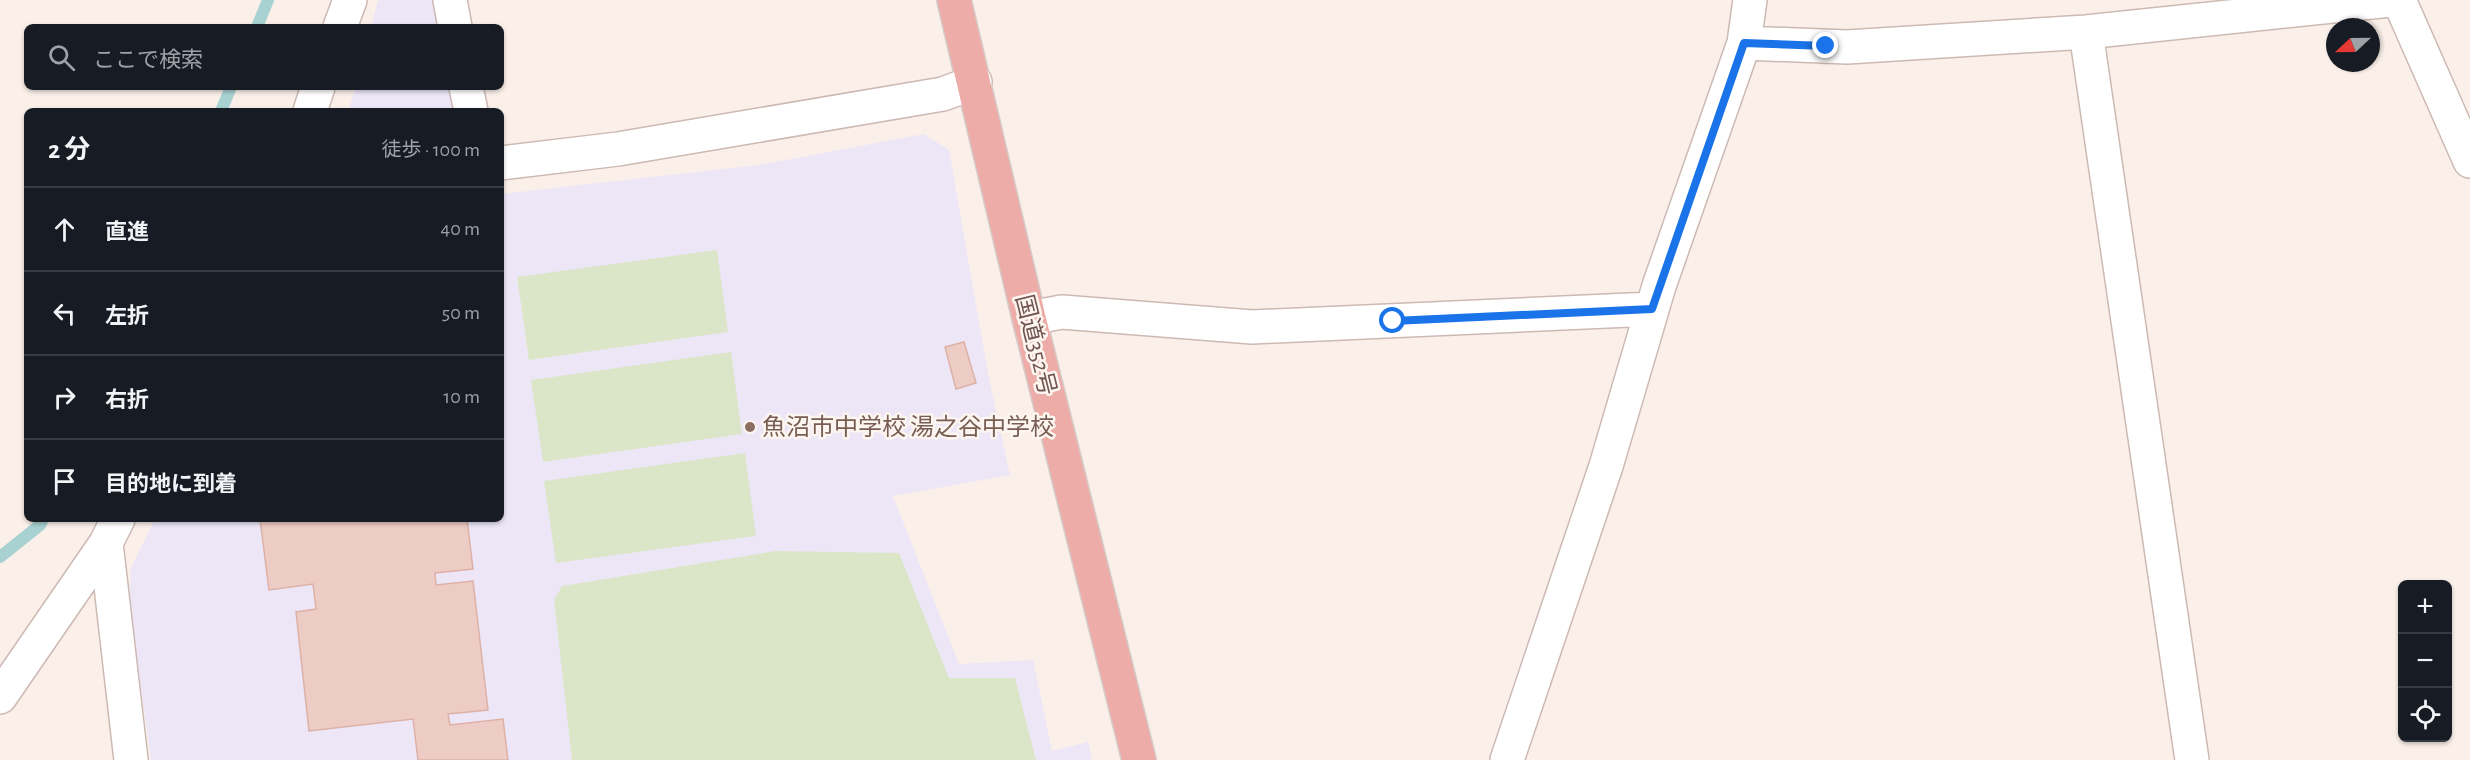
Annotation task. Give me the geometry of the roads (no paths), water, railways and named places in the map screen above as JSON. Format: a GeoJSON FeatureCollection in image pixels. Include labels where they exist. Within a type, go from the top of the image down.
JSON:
{"type":"FeatureCollection","features":[{"type":"Feature","properties":{"kind":"highway","name":"国道352号"},"geometry":{"type":"LineString","coordinates":[[954,0],[1029,318],[1139,760]]}},
{"type":"Feature","properties":{"kind":"street"},"geometry":{"type":"LineString","coordinates":[[341,24],[350,0]]}},
{"type":"Feature","properties":{"kind":"street"},"geometry":{"type":"LineString","coordinates":[[450,0],[454,24]]}},
{"type":"Feature","properties":{"kind":"street"},"geometry":{"type":"LineString","coordinates":[[1507,760],[1606,466],[1652,309],[1744,43],[1750,0]]}},
{"type":"Feature","properties":{"kind":"street"},"geometry":{"type":"LineString","coordinates":[[1744,43],[1847,47],[2086,32],[2390,0]]}},
{"type":"Feature","properties":{"kind":"street"},"geometry":{"type":"LineString","coordinates":[[2399,0],[2470,161]]}},
{"type":"Feature","properties":{"kind":"street"},"geometry":{"type":"LineString","coordinates":[[2086,32],[2192,760]]}},
{"type":"Feature","properties":{"kind":"street"},"geometry":{"type":"LineString","coordinates":[[504,163],[618,149],[943,94],[975,82]]}},
{"type":"Feature","properties":{"kind":"street"},"geometry":{"type":"LineString","coordinates":[[311,108],[317,90]]}},
{"type":"Feature","properties":{"kind":"street"},"geometry":{"type":"LineString","coordinates":[[467,90],[470,108]]}},
{"type":"Feature","properties":{"kind":"street"},"geometry":{"type":"LineString","coordinates":[[1029,318],[1062,312],[1252,327],[1652,309]]}},
{"type":"Feature","properties":{"kind":"street"},"geometry":{"type":"LineString","coordinates":[[0,697],[112,531]]}},
{"type":"Feature","properties":{"kind":"street"},"geometry":{"type":"LineString","coordinates":[[112,531],[132,760]]}},
{"type":"Feature","properties":{"kind":"waterway"},"geometry":{"type":"LineString","coordinates":[[258,24],[268,0]]}},
{"type":"Feature","properties":{"kind":"waterway"},"geometry":{"type":"LineString","coordinates":[[222,108],[230,90]]}},
{"type":"Feature","properties":{"kind":"waterway"},"geometry":{"type":"LineString","coordinates":[[0,557],[42,522]]}},
{"type":"Feature","properties":{"kind":"place","name":"魚沼市中学校 湯之谷中学校"},"geometry":{"type":"Point","coordinates":[750,427]}}]}
